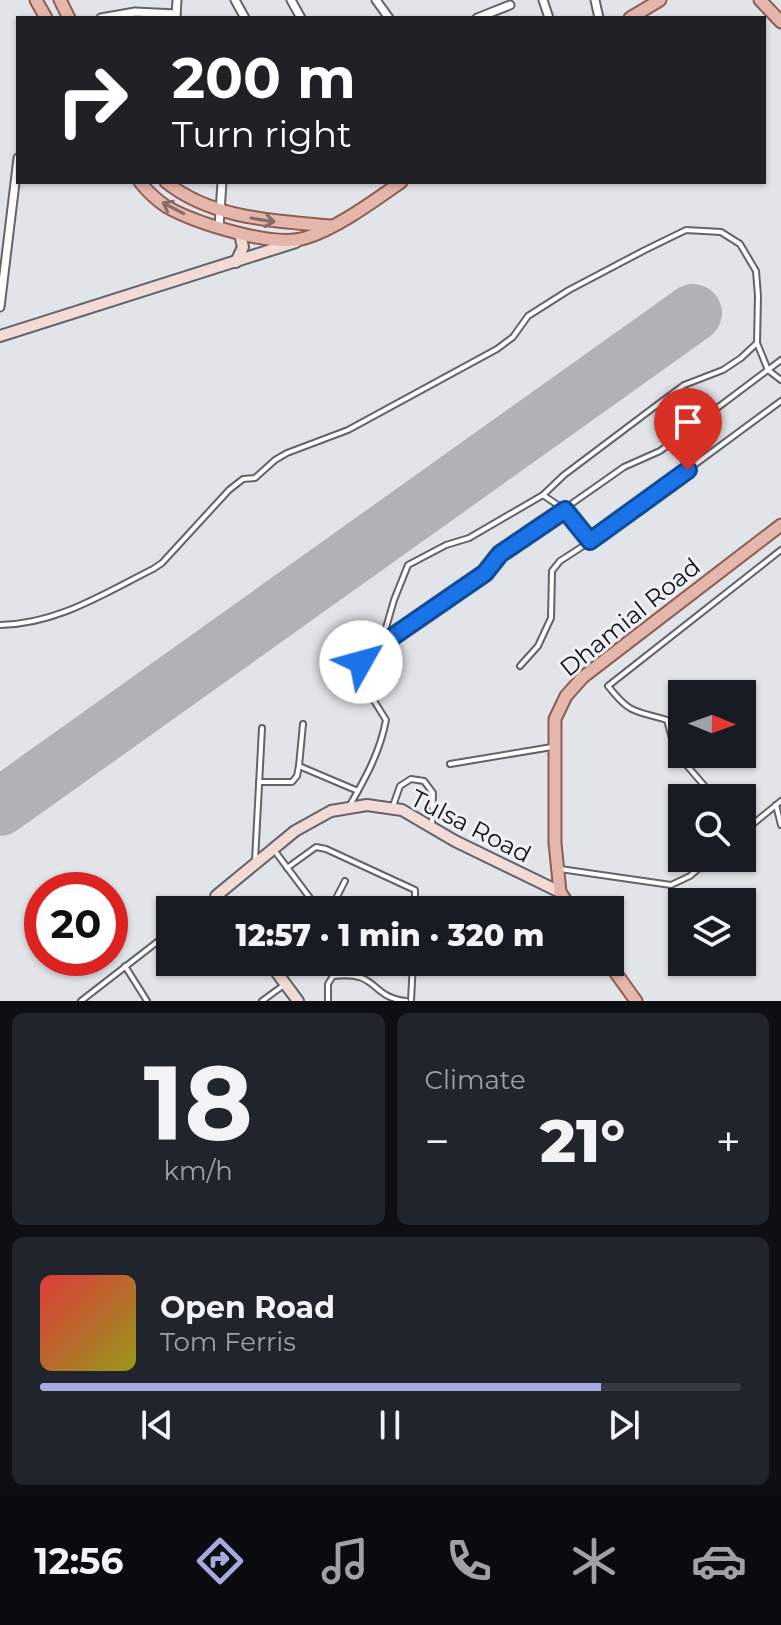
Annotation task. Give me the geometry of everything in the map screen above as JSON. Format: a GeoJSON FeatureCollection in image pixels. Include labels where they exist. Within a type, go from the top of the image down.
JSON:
{"type":"FeatureCollection","features":[{"type":"Feature","properties":{"kind":"main road"},"geometry":{"type":"LineString","coordinates":[[644,4],[660,0]]}},
{"type":"Feature","properties":{"kind":"main road"},"geometry":{"type":"LineString","coordinates":[[760,0],[781,22]]}},
{"type":"Feature","properties":{"kind":"main road"},"geometry":{"type":"LineString","coordinates":[[142,184],[166,206],[219,227],[240,234],[301,240],[331,226],[394,184]]}},
{"type":"Feature","properties":{"kind":"main road"},"geometry":{"type":"LineString","coordinates":[[168,184],[220,210],[263,220],[331,226]]}},
{"type":"Feature","properties":{"kind":"main road","name":"Dhamial Road"},"geometry":{"type":"LineString","coordinates":[[563,896],[558,868],[555,719],[566,696],[583,677],[781,525]]}},
{"type":"Feature","properties":{"kind":"main road"},"geometry":{"type":"LineString","coordinates":[[618,976],[636,1001]]}},
{"type":"Feature","properties":{"kind":"street"},"geometry":{"type":"LineString","coordinates":[[112,16],[135,12],[176,16],[177,0]]}},
{"type":"Feature","properties":{"kind":"street"},"geometry":{"type":"LineString","coordinates":[[482,16],[510,5]]}},
{"type":"Feature","properties":{"kind":"street"},"geometry":{"type":"LineString","coordinates":[[0,307],[16,173]]}},
{"type":"Feature","properties":{"kind":"street"},"geometry":{"type":"LineString","coordinates":[[219,227],[222,184]]}},
{"type":"Feature","properties":{"kind":"street"},"geometry":{"type":"LineString","coordinates":[[236,262],[243,247],[240,234]]}},
{"type":"Feature","properties":{"kind":"street"},"geometry":{"type":"LineString","coordinates":[[0,336],[301,240]]}},
{"type":"Feature","properties":{"kind":"street","name":"Tulsa Road"},"geometry":{"type":"LineString","coordinates":[[216,896],[295,831],[331,811],[367,805],[402,810],[560,892]]}},
{"type":"Feature","properties":{"kind":"street"},"geometry":{"type":"LineString","coordinates":[[280,976],[298,1001]]}},
{"type":"Feature","properties":{"kind":"lane"},"geometry":{"type":"LineString","coordinates":[[0,625],[30,623],[78,609],[153,569],[243,479],[255,478],[287,453],[348,430],[497,349],[513,337],[528,316],[569,290],[686,230],[721,232],[740,244],[746,253],[757,279],[757,343],[768,370],[781,380]]}},
{"type":"Feature","properties":{"kind":"lane"},"geometry":{"type":"LineString","coordinates":[[381,646],[408,565],[446,545],[469,538],[543,495],[564,475],[684,385],[723,370],[757,343]]}},
{"type":"Feature","properties":{"kind":"lane"},"geometry":{"type":"LineString","coordinates":[[348,808],[382,744],[386,720],[363,683],[361,662],[369,653],[485,573],[500,554],[624,467],[660,451],[781,360]]}},
{"type":"Feature","properties":{"kind":"lane"},"geometry":{"type":"LineString","coordinates":[[520,666],[538,646],[551,618],[552,571],[560,561],[781,401]]}},
{"type":"Feature","properties":{"kind":"lane"},"geometry":{"type":"LineString","coordinates":[[543,495],[565,510],[590,541]]}},
{"type":"Feature","properties":{"kind":"lane"},"geometry":{"type":"LineString","coordinates":[[703,784],[676,753],[667,720],[633,712],[623,706],[608,686],[781,550]]}},
{"type":"Feature","properties":{"kind":"lane"},"geometry":{"type":"LineString","coordinates":[[259,782],[292,782],[297,776],[303,724]]}},
{"type":"Feature","properties":{"kind":"lane"},"geometry":{"type":"LineString","coordinates":[[255,861],[262,728]]}},
{"type":"Feature","properties":{"kind":"lane"},"geometry":{"type":"LineString","coordinates":[[450,764],[555,747]]}},
{"type":"Feature","properties":{"kind":"lane"},"geometry":{"type":"LineString","coordinates":[[299,766],[358,791]]}},
{"type":"Feature","properties":{"kind":"lane"},"geometry":{"type":"LineString","coordinates":[[393,809],[400,786],[411,779],[424,781],[433,793],[431,827]]}},
{"type":"Feature","properties":{"kind":"lane"},"geometry":{"type":"LineString","coordinates":[[779,803],[781,825]]}},
{"type":"Feature","properties":{"kind":"lane"},"geometry":{"type":"LineString","coordinates":[[756,821],[779,803]]}},
{"type":"Feature","properties":{"kind":"lane"},"geometry":{"type":"LineString","coordinates":[[287,868],[316,847],[326,849],[415,890],[415,896]]}},
{"type":"Feature","properties":{"kind":"lane"},"geometry":{"type":"LineString","coordinates":[[272,848],[308,896]]}},
{"type":"Feature","properties":{"kind":"lane"},"geometry":{"type":"LineString","coordinates":[[558,868],[671,885],[695,872]]}},
{"type":"Feature","properties":{"kind":"lane"},"geometry":{"type":"LineString","coordinates":[[336,896],[345,881]]}},
{"type":"Feature","properties":{"kind":"lane"},"geometry":{"type":"LineString","coordinates":[[128,964],[156,943]]}},
{"type":"Feature","properties":{"kind":"lane"},"geometry":{"type":"LineString","coordinates":[[128,971],[147,1001]]}},
{"type":"Feature","properties":{"kind":"lane"},"geometry":{"type":"LineString","coordinates":[[328,1001],[328,984],[333,976],[357,974],[391,1000],[408,1001],[411,976]]}},
{"type":"Feature","properties":{"kind":"lane"},"geometry":{"type":"LineString","coordinates":[[81,1001],[112,976]]}},
{"type":"Feature","properties":{"kind":"lane"},"geometry":{"type":"LineString","coordinates":[[262,1001],[286,984]]}},
{"type":"Feature","properties":{"kind":"runway"},"geometry":{"type":"LineString","coordinates":[[0,807],[693,313]]}},
{"type":"Feature","properties":{"kind":"route"},"geometry":{"type":"LineString","coordinates":[[361,662],[369,653],[485,573],[500,554],[565,510],[590,541],[688,470]]}}]}
